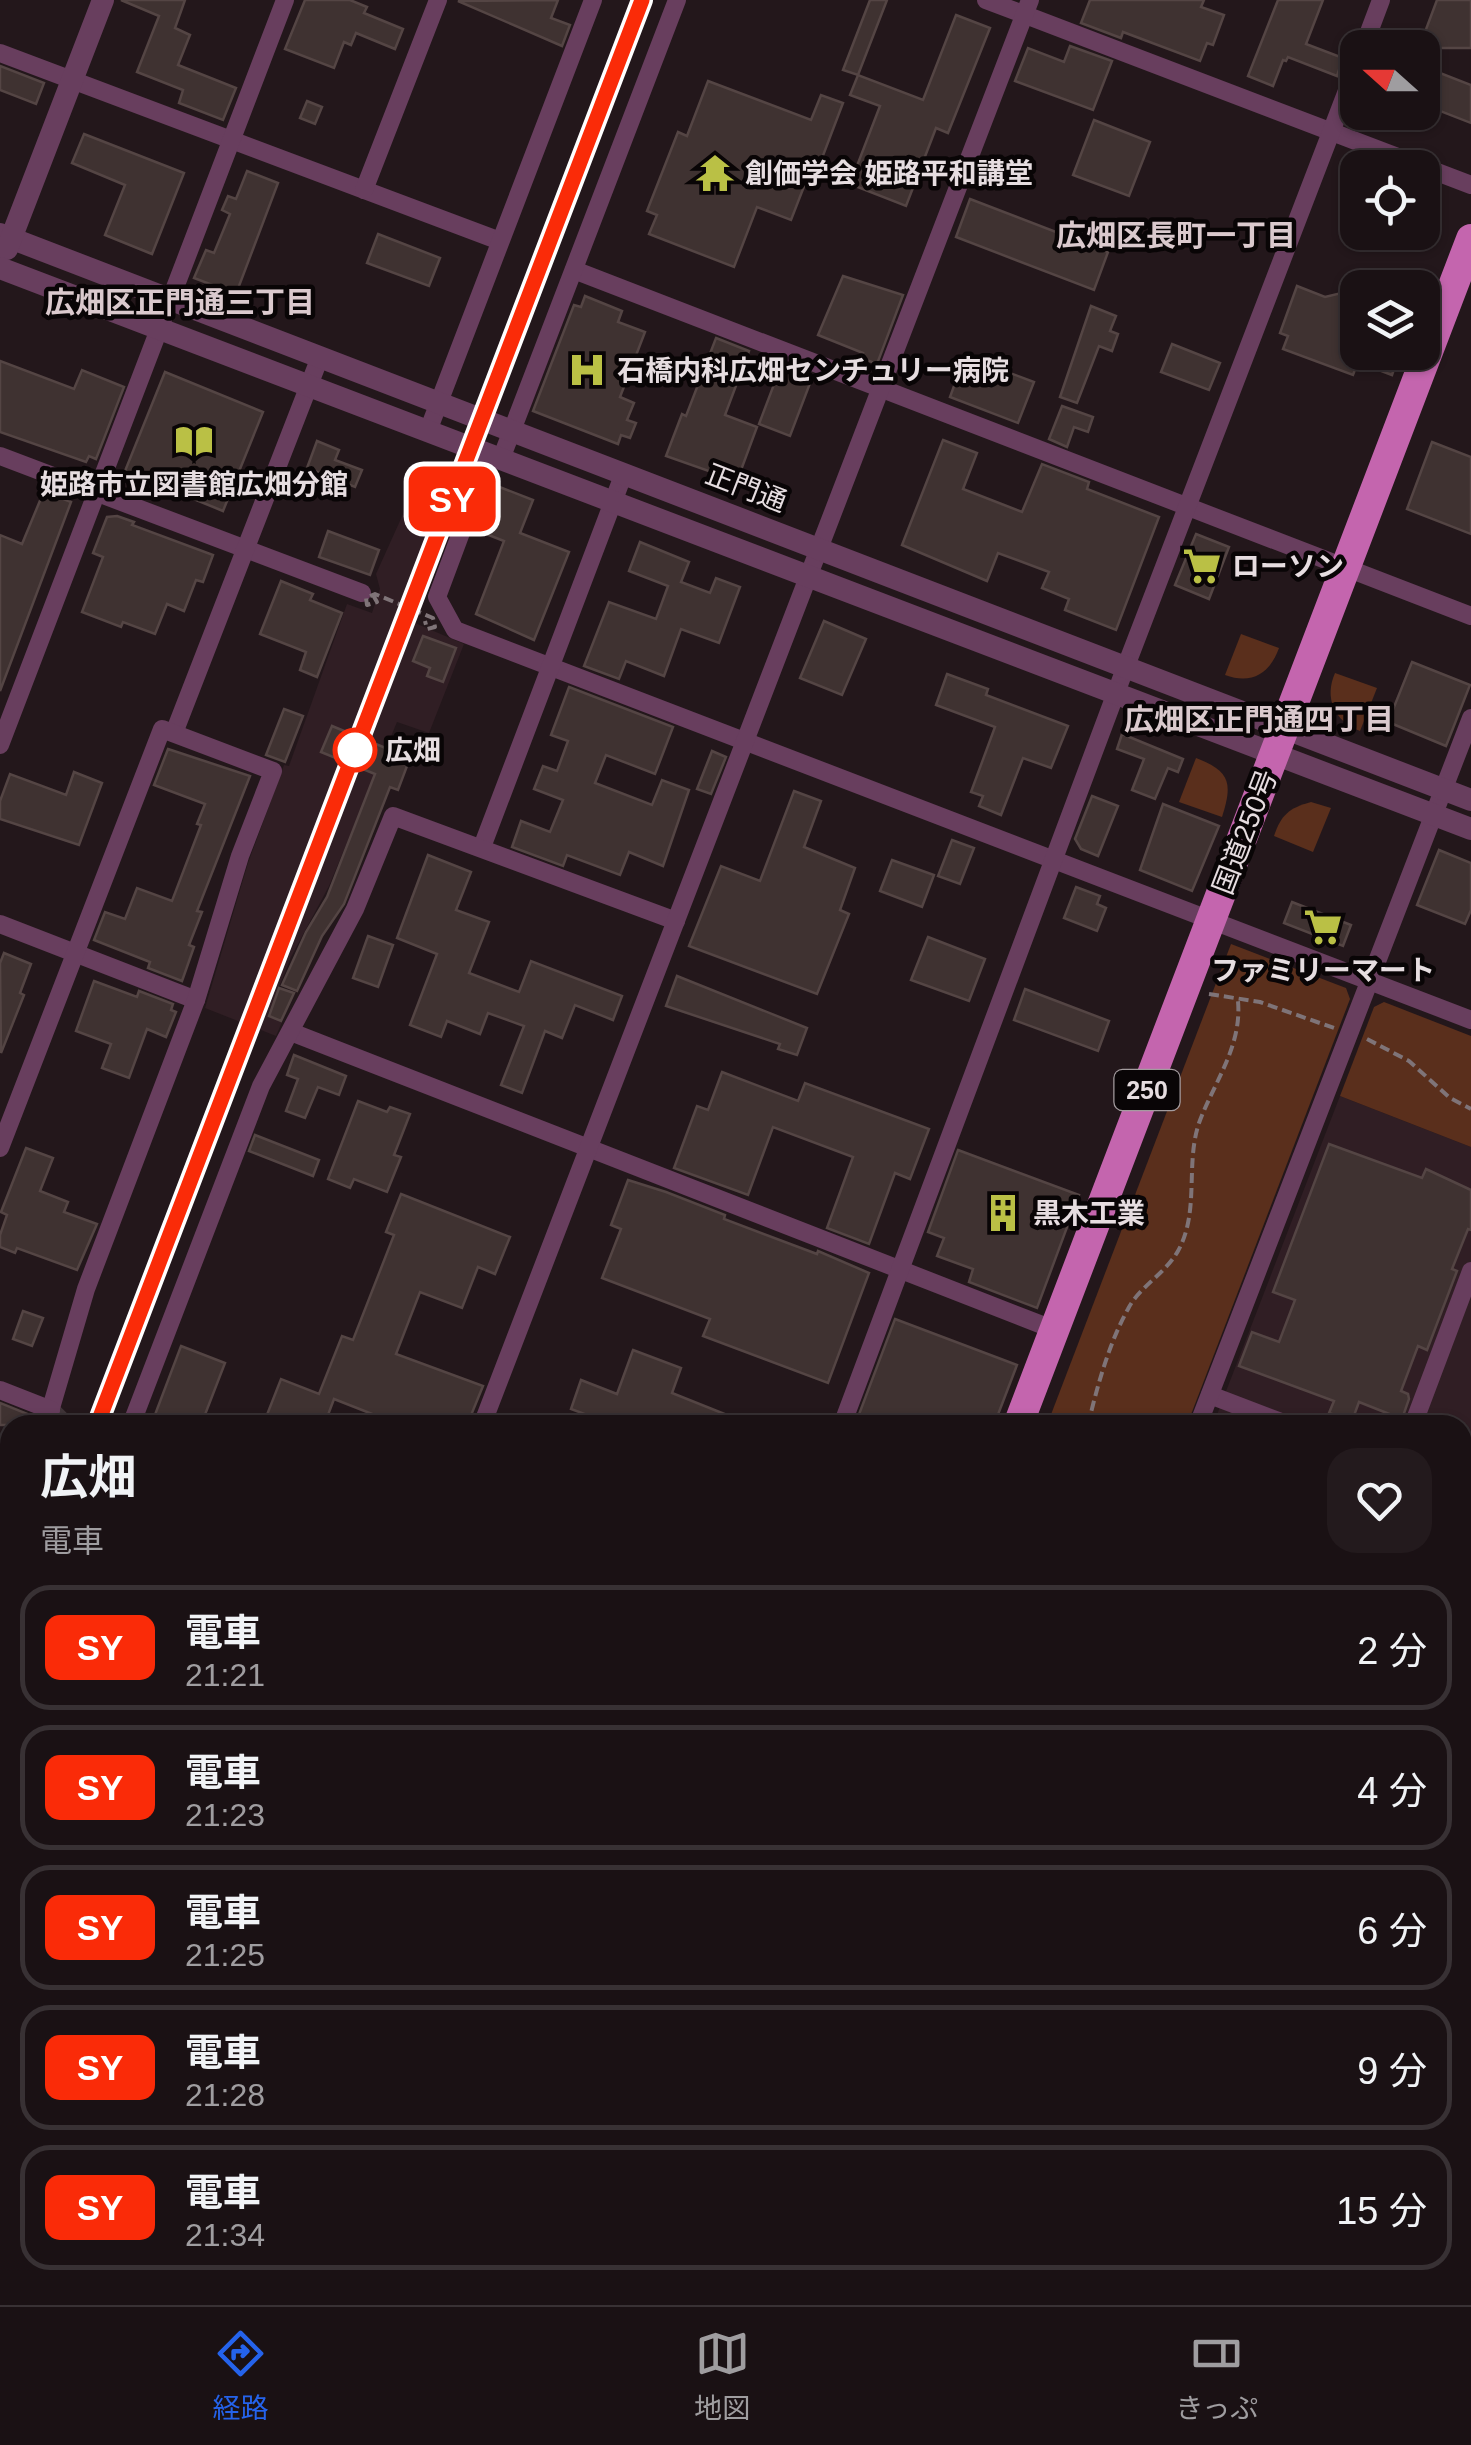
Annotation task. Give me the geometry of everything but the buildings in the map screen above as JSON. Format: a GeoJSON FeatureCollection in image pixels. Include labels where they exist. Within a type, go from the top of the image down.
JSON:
{"type":"FeatureCollection","features":[{"type":"Feature","properties":{"kind":"highway","name":"国道250号"},"geometry":{"type":"LineString","coordinates":[[1022,1415],[1471,239]]}},
{"type":"Feature","properties":{"kind":"street"},"geometry":{"type":"LineString","coordinates":[[0,268],[6,236],[103,0]]}},
{"type":"Feature","properties":{"kind":"street"},"geometry":{"type":"LineString","coordinates":[[0,745],[285,0]]}},
{"type":"Feature","properties":{"kind":"street"},"geometry":{"type":"LineString","coordinates":[[364,190],[438,0]]}},
{"type":"Feature","properties":{"kind":"street"},"geometry":{"type":"LineString","coordinates":[[428,431],[593,0]]}},
{"type":"Feature","properties":{"kind":"street"},"geometry":{"type":"LineString","coordinates":[[677,0],[512,430],[495,457],[437,597],[456,630],[1471,1020]]}},
{"type":"Feature","properties":{"kind":"street"},"geometry":{"type":"LineString","coordinates":[[986,0],[1027,7],[1471,185]]}},
{"type":"Feature","properties":{"kind":"street"},"geometry":{"type":"LineString","coordinates":[[1370,30],[1381,0]]}},
{"type":"Feature","properties":{"kind":"street"},"geometry":{"type":"LineString","coordinates":[[486,1415],[1027,7]]}},
{"type":"Feature","properties":{"kind":"street"},"geometry":{"type":"LineString","coordinates":[[0,53],[500,241]]}},
{"type":"Feature","properties":{"kind":"street"},"geometry":{"type":"LineString","coordinates":[[846,1415],[1340,109]]}},
{"type":"Feature","properties":{"kind":"street","name":"正門通"},"geometry":{"type":"LineString","coordinates":[[6,236],[1126,666],[1471,829]]}},
{"type":"Feature","properties":{"kind":"street","name":"正門通"},"geometry":{"type":"LineString","coordinates":[[0,268],[1116,694],[1471,800]]}},
{"type":"Feature","properties":{"kind":"street"},"geometry":{"type":"LineString","coordinates":[[574,270],[1471,616]]}},
{"type":"Feature","properties":{"kind":"street"},"geometry":{"type":"LineString","coordinates":[[174,733],[320,357]]}},
{"type":"Feature","properties":{"kind":"street"},"geometry":{"type":"LineString","coordinates":[[0,456],[368,594]]}},
{"type":"Feature","properties":{"kind":"street"},"geometry":{"type":"LineString","coordinates":[[482,847],[624,473]]}},
{"type":"Feature","properties":{"kind":"street"},"geometry":{"type":"LineString","coordinates":[[1202,1415],[1471,718]]}},
{"type":"Feature","properties":{"kind":"street"},"geometry":{"type":"LineString","coordinates":[[0,1148],[162,728],[274,772],[240,856],[196,1000],[86,1289],[49,1415]]}},
{"type":"Feature","properties":{"kind":"street"},"geometry":{"type":"LineString","coordinates":[[136,1415],[261,1086],[355,908],[393,816],[676,920]]}},
{"type":"Feature","properties":{"kind":"street"},"geometry":{"type":"LineString","coordinates":[[0,924],[196,1000]]}},
{"type":"Feature","properties":{"kind":"street"},"geometry":{"type":"LineString","coordinates":[[291,1032],[1055,1330]]}},
{"type":"Feature","properties":{"kind":"street"},"geometry":{"type":"LineString","coordinates":[[1417,1415],[1471,1272]]}},
{"type":"Feature","properties":{"kind":"street"},"geometry":{"type":"LineString","coordinates":[[0,1390],[44,1415]]}},
{"type":"Feature","properties":{"kind":"street"},"geometry":{"type":"LineString","coordinates":[[1210,1395],[1263,1415]]}},
{"type":"Feature","properties":{"kind":"path"},"geometry":{"type":"LineString","coordinates":[[368,594],[377,602],[367,606],[366,598],[374,594],[433,618],[435,626],[427,630],[425,621]]}},
{"type":"Feature","properties":{"kind":"path"},"geometry":{"type":"LineString","coordinates":[[1091,1415],[1129,1306],[1179,1250],[1192,1210],[1198,1126],[1229,1058],[1240,1021],[1238,1001]]}},
{"type":"Feature","properties":{"kind":"shaded area"},"geometry":{"type":"Polygon","coordinates":[[[427,461],[472,479],[415,623],[464,644],[429,733],[397,722],[329,886],[291,957],[268,1015],[282,1022],[276,1036],[205,1008],[248,863],[284,765],[289,766],[347,604],[372,613],[380,589],[376,574],[427,461]]]}},
{"type":"Feature","properties":{"kind":"shaded area"},"geometry":{"type":"Polygon","coordinates":[[[1241,634],[1279,648],[1265,670],[1244,679],[1225,675],[1241,634]]]}},
{"type":"Feature","properties":{"kind":"shaded area"},"geometry":{"type":"Polygon","coordinates":[[[1335,673],[1377,688],[1360,731],[1344,721],[1334,708],[1331,691],[1335,673]]]}},
{"type":"Feature","properties":{"kind":"shaded area"},"geometry":{"type":"Polygon","coordinates":[[[1196,758],[1216,768],[1226,780],[1222,817],[1179,802],[1196,758]]]}},
{"type":"Feature","properties":{"kind":"shaded area"},"geometry":{"type":"Polygon","coordinates":[[[1311,802],[1331,808],[1313,852],[1274,836],[1287,813],[1311,802]]]}},
{"type":"Feature","properties":{"kind":"shaded area"},"geometry":{"type":"Polygon","coordinates":[[[1231,944],[1346,988],[1350,999],[1191,1415],[1051,1415],[1231,944]]]}},
{"type":"Feature","properties":{"kind":"shaded area"},"geometry":{"type":"Polygon","coordinates":[[[1384,1002],[1471,1036],[1471,1147],[1340,1096],[1374,1007],[1384,1002]]]}},
{"type":"Feature","properties":{"kind":"shaded area"},"geometry":{"type":"Polygon","coordinates":[[[1340,1096],[1471,1147],[1471,1415],[1217,1415],[1340,1096]]]}},
{"type":"Feature","properties":{"kind":"tunnel"},"geometry":{"type":"LineString","coordinates":[[51,1410],[56,1415]]}},
{"type":"Feature","properties":{"kind":"railway"},"geometry":{"type":"LineString","coordinates":[[101,1415],[642,0]]}},
{"type":"Feature","properties":{"kind":"train","name":"SY"},"geometry":{"type":"LineString","coordinates":[[101,1415],[642,0]]}},
{"type":"Feature","properties":{"kind":"place","name":"創価学会 姫路平和講堂"},"geometry":{"type":"Point","coordinates":[715,173]}},
{"type":"Feature","properties":{"kind":"place","name":"石橋内科広畑センチュリー病院"},"geometry":{"type":"Point","coordinates":[587,370]}},
{"type":"Feature","properties":{"kind":"place","name":"姫路市立図書館広畑分館"},"geometry":{"type":"Point","coordinates":[194,441]}},
{"type":"Feature","properties":{"kind":"place","name":"ローソン"},"geometry":{"type":"Point","coordinates":[1202,566]}},
{"type":"Feature","properties":{"kind":"place","name":"広畑"},"geometry":{"type":"Point","coordinates":[355,750]}},
{"type":"Feature","properties":{"kind":"place","name":"ファミリーマート"},"geometry":{"type":"Point","coordinates":[1323,927]}},
{"type":"Feature","properties":{"kind":"place","name":"黒木工業"},"geometry":{"type":"Point","coordinates":[1003,1213]}},
{"type":"Feature","properties":{"kind":"district","name":"広畑区長町一丁目"},"geometry":{"type":"Point","coordinates":[1176,235]}},
{"type":"Feature","properties":{"kind":"district","name":"広畑区正門通三丁目"},"geometry":{"type":"Point","coordinates":[180,302]}},
{"type":"Feature","properties":{"kind":"district","name":"広畑区正門通四丁目"},"geometry":{"type":"Point","coordinates":[1259,719]}}]}
